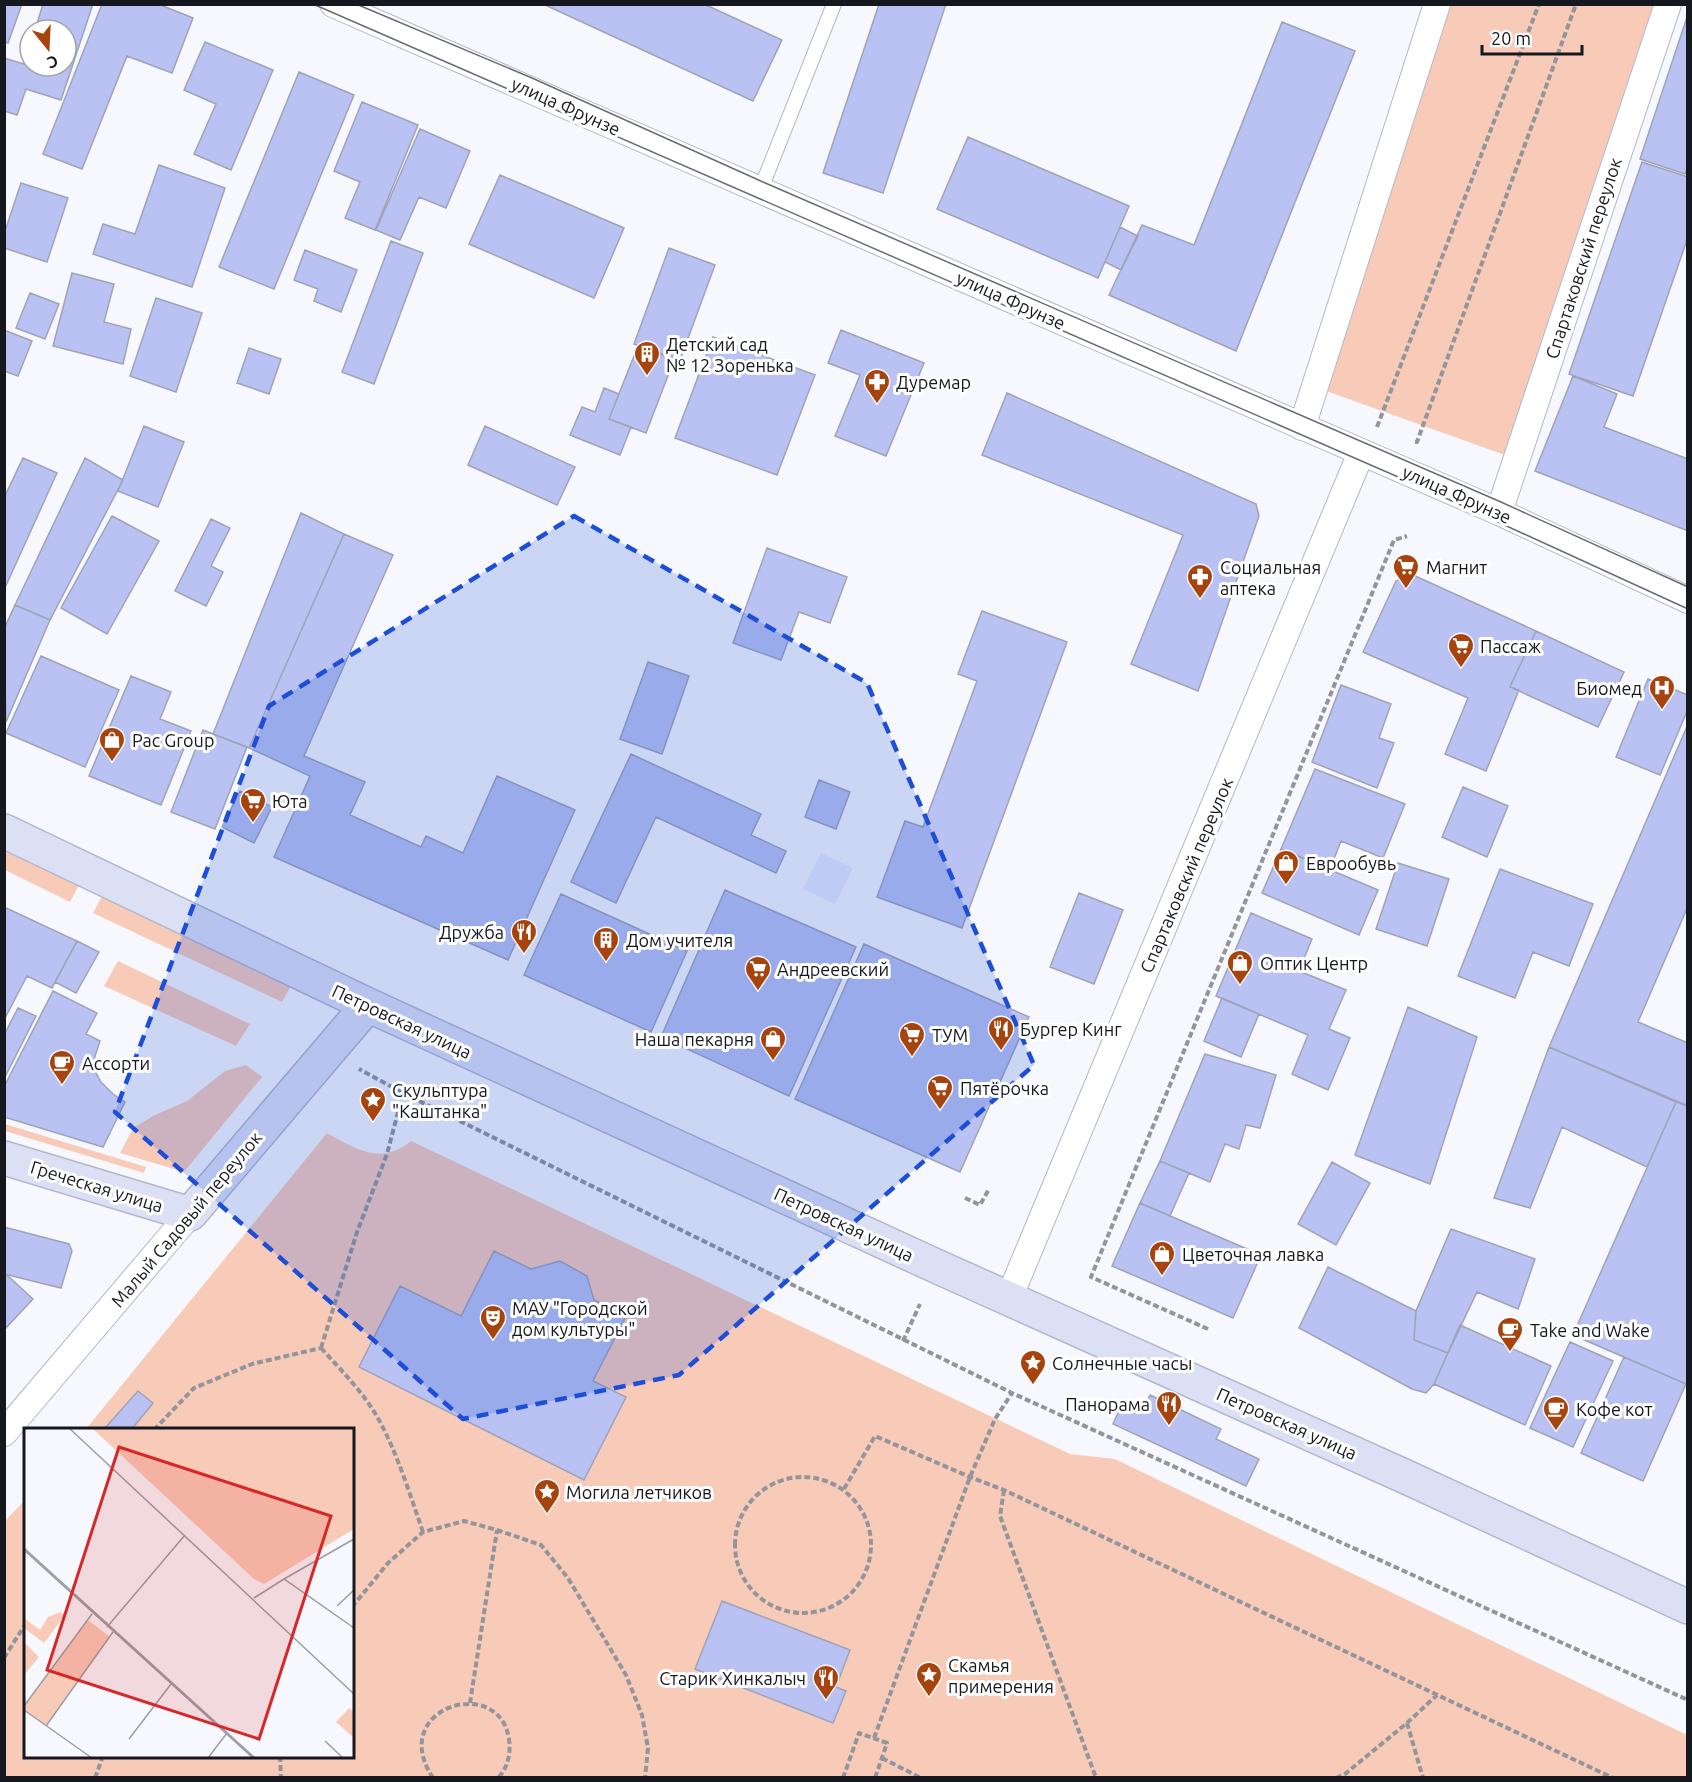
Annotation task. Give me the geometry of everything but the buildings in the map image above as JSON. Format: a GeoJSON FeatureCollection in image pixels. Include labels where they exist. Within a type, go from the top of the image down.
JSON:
{"type":"FeatureCollection","features":[{"type":"Feature","properties":{"kind":"main road","name":"Петровская улица"},"geometry":{"type":"LineString","coordinates":[[4,831],[368,1005],[1688,1607]]}},
{"type":"Feature","properties":{"kind":"main road","name":"Малый Садовый переулок"},"geometry":{"type":"LineString","coordinates":[[190,1214],[368,1005]]}},
{"type":"Feature","properties":{"kind":"main road","name":"Греческая улица"},"geometry":{"type":"LineString","coordinates":[[4,1158],[190,1214]]}},
{"type":"Feature","properties":{"kind":"street","name":"улица Фрунзе"},"geometry":{"type":"LineString","coordinates":[[333,4],[1499,512],[1688,600]]}},
{"type":"Feature","properties":{"kind":"street"},"geometry":{"type":"LineString","coordinates":[[1302,427],[1437,4]]}},
{"type":"Feature","properties":{"kind":"street","name":"Спартаковский переулок"},"geometry":{"type":"LineString","coordinates":[[1499,512],[1668,4]]}},
{"type":"Feature","properties":{"kind":"street","name":"Спартаковский переулок"},"geometry":{"type":"LineString","coordinates":[[1009,1298],[1361,453]]}},
{"type":"Feature","properties":{"kind":"street","name":"Малый Садовый переулок"},"geometry":{"type":"LineString","coordinates":[[4,1433],[190,1214]]}},
{"type":"Feature","properties":{"kind":"lane"},"geometry":{"type":"LineString","coordinates":[[760,191],[834,4]]}},
{"type":"Feature","properties":{"kind":"path"},"geometry":{"type":"LineString","coordinates":[[1387,431],[1377,427],[1539,4]]}},
{"type":"Feature","properties":{"kind":"path"},"geometry":{"type":"LineString","coordinates":[[1407,438],[1417,442],[1576,4]]}},
{"type":"Feature","properties":{"kind":"path"},"geometry":{"type":"LineString","coordinates":[[1208,1329],[1091,1277],[1394,540],[1407,536]]}},
{"type":"Feature","properties":{"kind":"path"},"geometry":{"type":"LineString","coordinates":[[359,1069],[403,1093],[1012,1393],[1688,1700]]}},
{"type":"Feature","properties":{"kind":"path"},"geometry":{"type":"LineString","coordinates":[[321,1348],[357,1232],[387,1154],[403,1093]]}},
{"type":"Feature","properties":{"kind":"path"},"geometry":{"type":"LineString","coordinates":[[965,1198],[980,1205],[989,1189]]}},
{"type":"Feature","properties":{"kind":"path"},"geometry":{"type":"LineString","coordinates":[[903,1341],[920,1304]]}},
{"type":"Feature","properties":{"kind":"path"},"geometry":{"type":"LineString","coordinates":[[156,1428],[194,1388],[252,1364],[321,1348]]}},
{"type":"Feature","properties":{"kind":"path"},"geometry":{"type":"LineString","coordinates":[[321,1348],[354,1384],[379,1420],[401,1470],[423,1532]]}},
{"type":"Feature","properties":{"kind":"path"},"geometry":{"type":"LineString","coordinates":[[874,1738],[970,1477],[995,1419],[1012,1393]]}},
{"type":"Feature","properties":{"kind":"path"},"geometry":{"type":"LineString","coordinates":[[844,1490],[875,1436],[1004,1490],[1613,1778]]}},
{"type":"Feature","properties":{"kind":"path"},"geometry":{"type":"LineString","coordinates":[[800,1476],[823,1479],[844,1490],[861,1506],[870,1528],[872,1551],[865,1574],[852,1593],[834,1606],[813,1612],[790,1612],[770,1605],[753,1591],[741,1573],[735,1552],[736,1530],[744,1510],[758,1493],[777,1481],[800,1476]]}},
{"type":"Feature","properties":{"kind":"path"},"geometry":{"type":"LineString","coordinates":[[1004,1490],[1000,1516],[1096,1778]]}},
{"type":"Feature","properties":{"kind":"path"},"geometry":{"type":"LineString","coordinates":[[354,1605],[388,1563],[423,1532],[464,1521],[541,1545],[568,1578],[626,1675],[642,1715],[648,1748],[645,1778]]}},
{"type":"Feature","properties":{"kind":"path"},"geometry":{"type":"LineString","coordinates":[[470,1703],[497,1530]]}},
{"type":"Feature","properties":{"kind":"path"},"geometry":{"type":"LineString","coordinates":[[4,1658],[24,1626]]}},
{"type":"Feature","properties":{"kind":"path"},"geometry":{"type":"LineString","coordinates":[[1336,1778],[1345,1776],[1437,1695]]}},
{"type":"Feature","properties":{"kind":"path"},"geometry":{"type":"LineString","coordinates":[[433,1778],[422,1754],[422,1740],[426,1728],[433,1717],[444,1709],[456,1704],[470,1703],[494,1712],[503,1722],[508,1734],[510,1748],[508,1760],[498,1778]]}},
{"type":"Feature","properties":{"kind":"path"},"geometry":{"type":"LineString","coordinates":[[1407,1723],[1423,1778]]}},
{"type":"Feature","properties":{"kind":"path"},"geometry":{"type":"LineString","coordinates":[[843,1778],[859,1733],[887,1743],[874,1778]]}},
{"type":"Feature","properties":{"kind":"path"},"geometry":{"type":"LineString","coordinates":[[102,1758],[96,1776],[102,1778]]}},
{"type":"Feature","properties":{"kind":"path"},"geometry":{"type":"LineString","coordinates":[[280,1758],[281,1778]]}},
{"type":"Feature","properties":{"kind":"path"},"geometry":{"type":"LineString","coordinates":[[882,1758],[921,1778]]}},
{"type":"Feature","properties":{"kind":"highlighted area"},"geometry":{"type":"Polygon","coordinates":[[[574,516],[867,683],[1034,1065],[679,1375],[463,1419],[115,1112],[269,706],[574,516]]]}},
{"type":"Feature","properties":{"kind":"shaded area"},"geometry":{"type":"Polygon","coordinates":[[[1437,5],[1668,5],[1516,459],[1315,387],[1437,5]]]}},
{"type":"Feature","properties":{"kind":"shaded area"},"geometry":{"type":"Polygon","coordinates":[[[4,850],[79,885],[70,902],[5,870],[4,850]]]}},
{"type":"Feature","properties":{"kind":"shaded area"},"geometry":{"type":"Polygon","coordinates":[[[821,853],[853,868],[835,904],[803,889],[821,853]]]}},
{"type":"Feature","properties":{"kind":"shaded area"},"geometry":{"type":"Polygon","coordinates":[[[102,896],[291,986],[282,1002],[93,913],[102,896]]]}},
{"type":"Feature","properties":{"kind":"shaded area"},"geometry":{"type":"Polygon","coordinates":[[[118,961],[250,1024],[236,1046],[104,986],[118,961]]]}},
{"type":"Feature","properties":{"kind":"shaded area"},"geometry":{"type":"Polygon","coordinates":[[[246,1065],[262,1077],[184,1172],[120,1153],[133,1128],[187,1101],[225,1071],[246,1065]]]}},
{"type":"Feature","properties":{"kind":"shaded area"},"geometry":{"type":"Polygon","coordinates":[[[5,1124],[146,1167],[144,1173],[5,1131],[5,1124]]]}},
{"type":"Feature","properties":{"kind":"shaded area"},"geometry":{"type":"Polygon","coordinates":[[[327,1133],[348,1145],[379,1154],[389,1153],[411,1141],[1070,1454],[1115,1459],[1687,1735],[1687,1777],[5,1777],[4,1522],[24,1501],[24,1758],[354,1758],[354,1428],[87,1428],[327,1133]]]}},
{"type":"Feature","properties":{"kind":"tram line"},"geometry":{"type":"LineString","coordinates":[[313,4],[1428,490],[1688,609]]}},
{"type":"Feature","properties":{"kind":"tram line"},"geometry":{"type":"LineString","coordinates":[[356,4],[532,78],[763,182],[1501,502],[1688,587]]}},
{"type":"Feature","properties":{"kind":"place","name":"Детский сад № 12 Зоренька"},"geometry":{"type":"Point","coordinates":[647,377]}},
{"type":"Feature","properties":{"kind":"place","name":"Дуремар"},"geometry":{"type":"Point","coordinates":[877,405]}},
{"type":"Feature","properties":{"kind":"place","name":"Магнит"},"geometry":{"type":"Point","coordinates":[1406,590]}},
{"type":"Feature","properties":{"kind":"place","name":"Социальная аптека"},"geometry":{"type":"Point","coordinates":[1200,600]}},
{"type":"Feature","properties":{"kind":"place","name":"Пассаж"},"geometry":{"type":"Point","coordinates":[1461,669]}},
{"type":"Feature","properties":{"kind":"place","name":"Биомед"},"geometry":{"type":"Point","coordinates":[1662,711]}},
{"type":"Feature","properties":{"kind":"place","name":"Pac Group"},"geometry":{"type":"Point","coordinates":[112,763]}},
{"type":"Feature","properties":{"kind":"place","name":"Юта"},"geometry":{"type":"Point","coordinates":[253,824]}},
{"type":"Feature","properties":{"kind":"place","name":"Еврообувь"},"geometry":{"type":"Point","coordinates":[1286,886]}},
{"type":"Feature","properties":{"kind":"place","name":"Дружба"},"geometry":{"type":"Point","coordinates":[524,955]}},
{"type":"Feature","properties":{"kind":"place","name":"Дом учителя"},"geometry":{"type":"Point","coordinates":[606,963]}},
{"type":"Feature","properties":{"kind":"place","name":"Оптик Центр"},"geometry":{"type":"Point","coordinates":[1240,986]}},
{"type":"Feature","properties":{"kind":"place","name":"Андреевский"},"geometry":{"type":"Point","coordinates":[758,992]}},
{"type":"Feature","properties":{"kind":"place","name":"Бургер Кинг"},"geometry":{"type":"Point","coordinates":[1001,1052]}},
{"type":"Feature","properties":{"kind":"place","name":"ТУМ"},"geometry":{"type":"Point","coordinates":[912,1058]}},
{"type":"Feature","properties":{"kind":"place","name":"Наша пекарня"},"geometry":{"type":"Point","coordinates":[773,1062]}},
{"type":"Feature","properties":{"kind":"place","name":"Ассорти"},"geometry":{"type":"Point","coordinates":[62,1086]}},
{"type":"Feature","properties":{"kind":"place","name":"Пятёрочка"},"geometry":{"type":"Point","coordinates":[940,1111]}},
{"type":"Feature","properties":{"kind":"place","name":"Скульптура \"Каштанка\""},"geometry":{"type":"Point","coordinates":[373,1123]}},
{"type":"Feature","properties":{"kind":"place","name":"Цветочная лавка"},"geometry":{"type":"Point","coordinates":[1162,1277]}},
{"type":"Feature","properties":{"kind":"place","name":"МАУ \"Городской дом культуры\""},"geometry":{"type":"Point","coordinates":[493,1341]}},
{"type":"Feature","properties":{"kind":"place","name":"Take and Wake"},"geometry":{"type":"Point","coordinates":[1510,1353]}},
{"type":"Feature","properties":{"kind":"place","name":"Солнечные часы"},"geometry":{"type":"Point","coordinates":[1033,1386]}},
{"type":"Feature","properties":{"kind":"place","name":"Панорама"},"geometry":{"type":"Point","coordinates":[1169,1427]}},
{"type":"Feature","properties":{"kind":"place","name":"Кофе кот"},"geometry":{"type":"Point","coordinates":[1556,1432]}},
{"type":"Feature","properties":{"kind":"place","name":"Могила летчиков"},"geometry":{"type":"Point","coordinates":[547,1515]}},
{"type":"Feature","properties":{"kind":"place","name":"Скамья примерения"},"geometry":{"type":"Point","coordinates":[929,1698]}},
{"type":"Feature","properties":{"kind":"place","name":"Старик Хинкалыч"},"geometry":{"type":"Point","coordinates":[826,1701]}}]}
